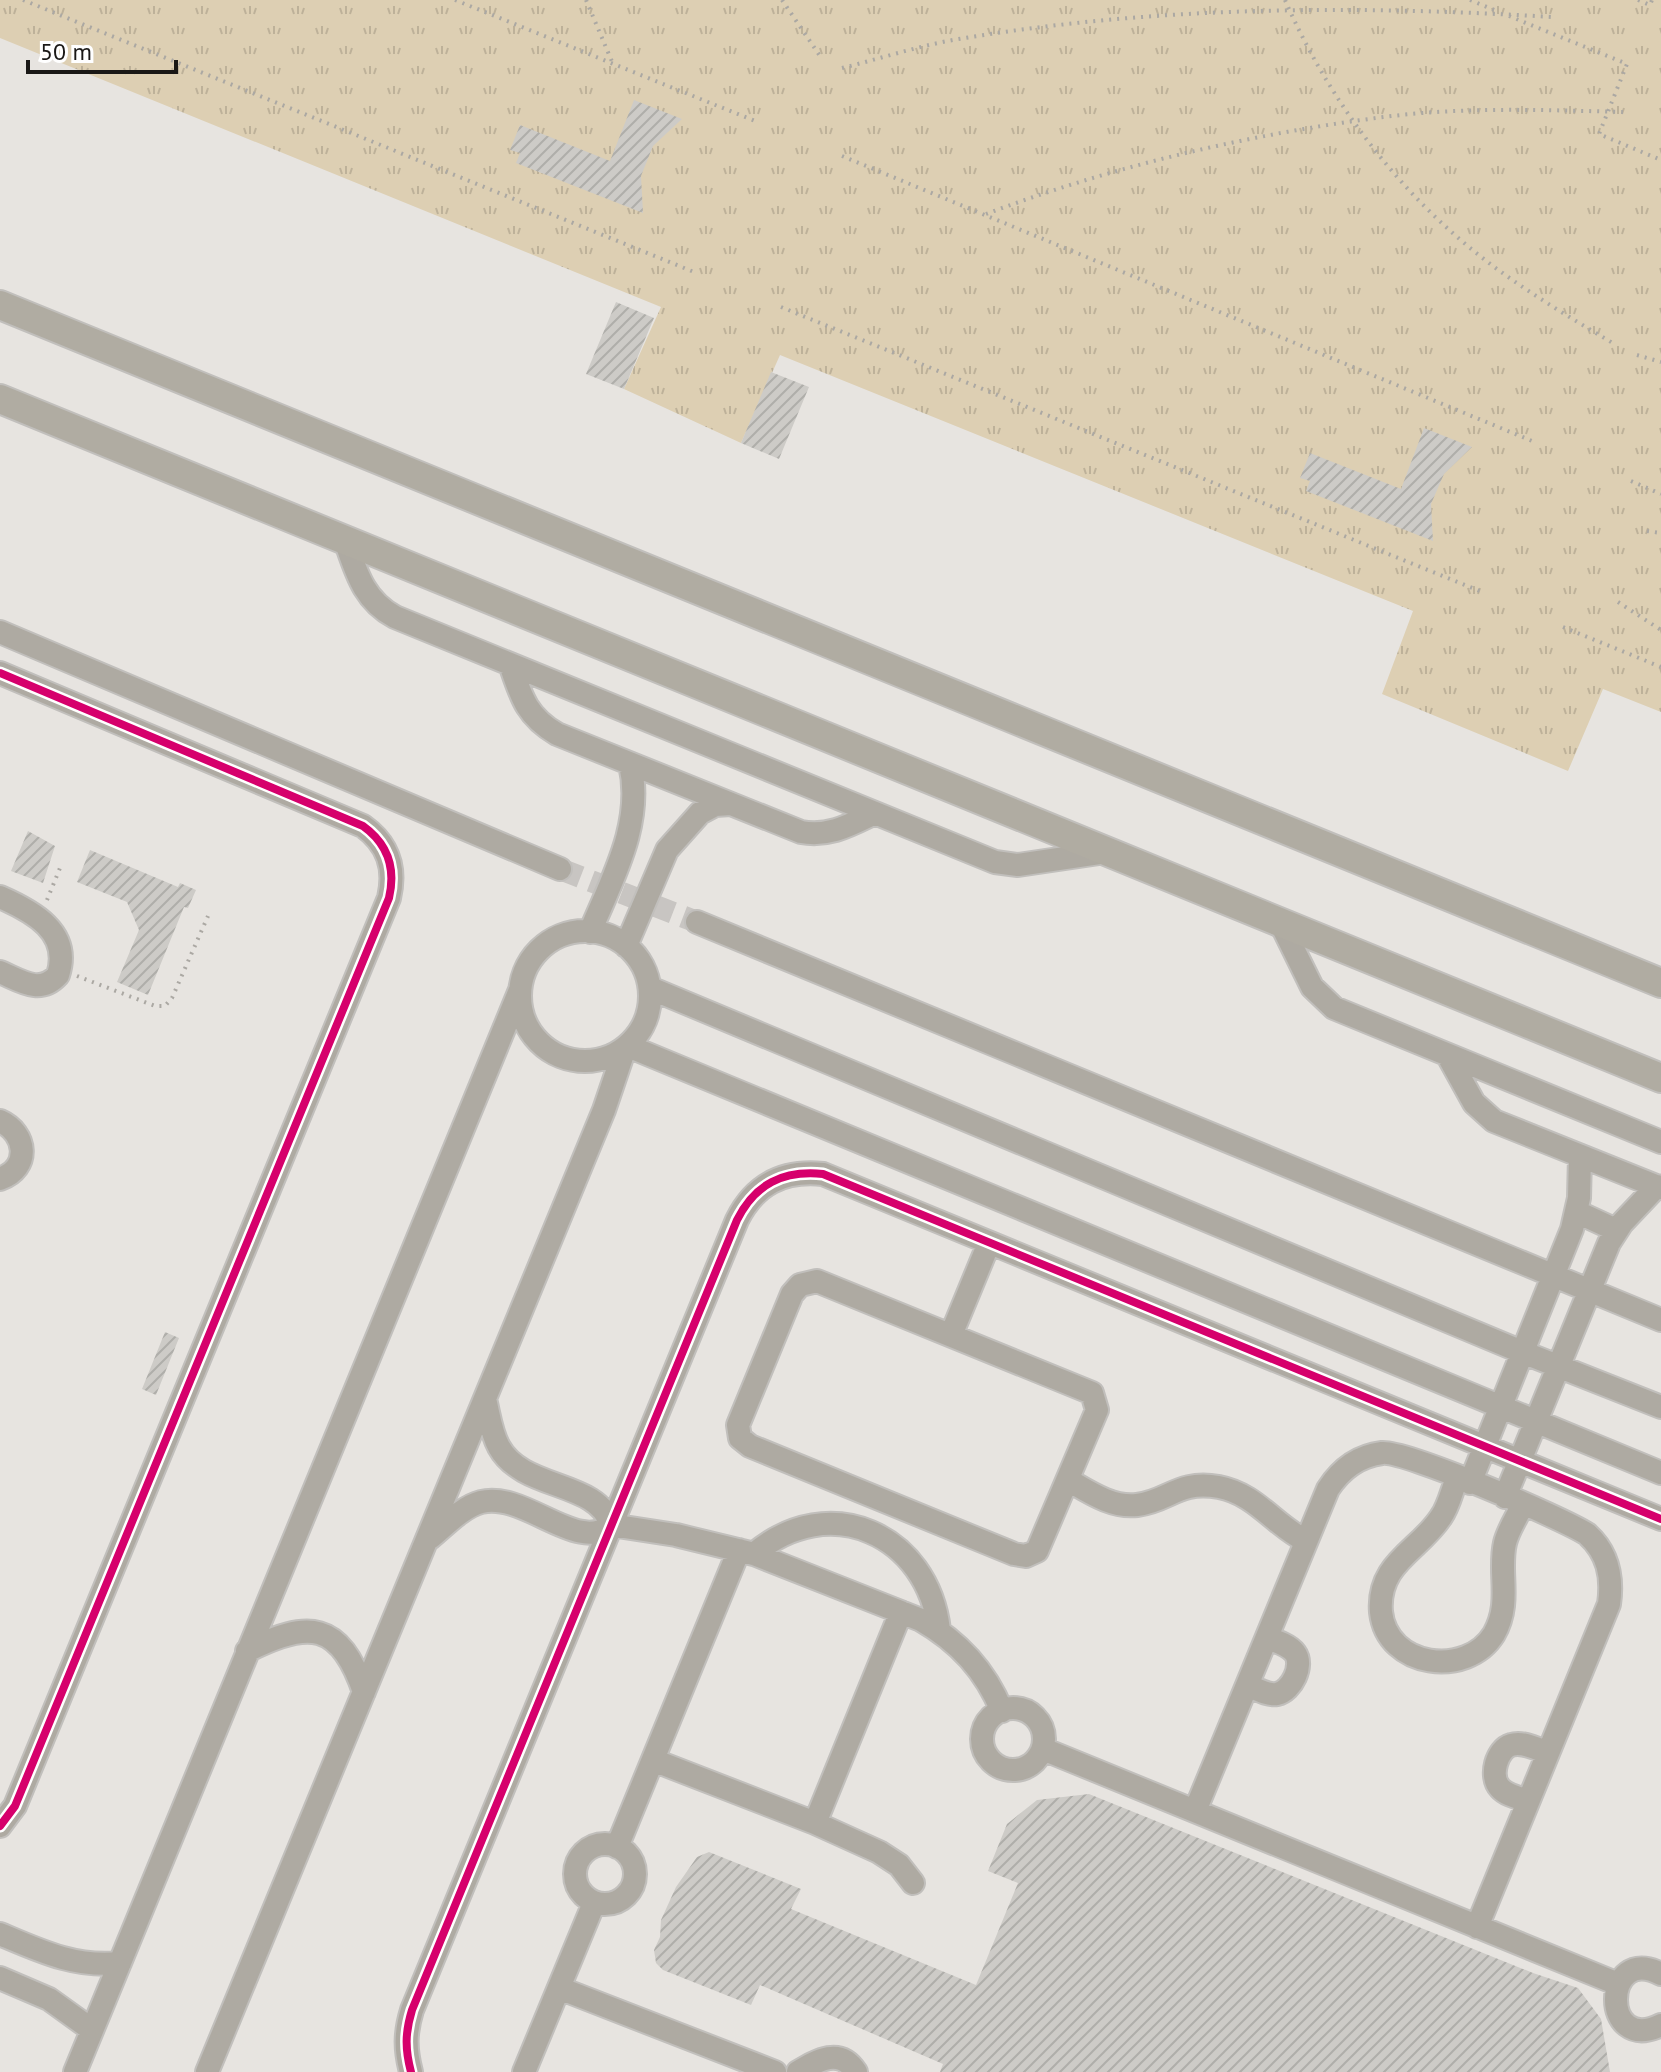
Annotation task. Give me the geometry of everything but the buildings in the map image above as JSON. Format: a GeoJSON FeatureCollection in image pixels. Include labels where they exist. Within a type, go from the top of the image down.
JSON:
{"type":"FeatureCollection","features":[{"type":"Feature","properties":{"kind":"main road"},"geometry":{"type":"LineString","coordinates":[[0,305],[1661,983]]}},
{"type":"Feature","properties":{"kind":"main road"},"geometry":{"type":"LineString","coordinates":[[0,399],[1661,1078]]}},
{"type":"Feature","properties":{"kind":"street"},"geometry":{"type":"LineString","coordinates":[[345,540],[361,586],[381,609],[510,664],[1007,864],[1030,864],[1106,852]]}},
{"type":"Feature","properties":{"kind":"street"},"geometry":{"type":"LineString","coordinates":[[0,632],[560,869]]}},
{"type":"Feature","properties":{"kind":"street"},"geometry":{"type":"LineString","coordinates":[[510,664],[530,713],[542,725],[630,764],[801,832],[837,831],[875,813]]}},
{"type":"Feature","properties":{"kind":"street"},"geometry":{"type":"LineString","coordinates":[[0,673],[363,826],[381,842],[391,863],[392,874],[389,898],[27,1777],[11,1813],[0,1826]]}},
{"type":"Feature","properties":{"kind":"street"},"geometry":{"type":"LineString","coordinates":[[590,932],[631,829],[633,781],[630,764]]}},
{"type":"Feature","properties":{"kind":"street"},"geometry":{"type":"LineString","coordinates":[[626,946],[663,857],[671,845],[700,813],[715,805],[731,804]]}},
{"type":"Feature","properties":{"kind":"street"},"geometry":{"type":"LineString","coordinates":[[631,829],[671,845]]}},
{"type":"Feature","properties":{"kind":"street"},"geometry":{"type":"LineString","coordinates":[[0,897],[39,916],[51,929],[58,944],[60,969],[49,983],[38,986],[0,972]]}},
{"type":"Feature","properties":{"kind":"street"},"geometry":{"type":"LineString","coordinates":[[697,922],[1661,1320]]}},
{"type":"Feature","properties":{"kind":"street"},"geometry":{"type":"LineString","coordinates":[[1281,924],[1312,987],[1326,1003],[1661,1142]]}},
{"type":"Feature","properties":{"kind":"street"},"geometry":{"type":"LineString","coordinates":[[75,2072],[520,990],[523,974],[531,959],[557,937],[573,932],[590,932],[615,939],[626,946],[646,972],[650,1004],[646,1020],[626,1047],[612,1090],[207,2072]]}},
{"type":"Feature","properties":{"kind":"street"},"geometry":{"type":"LineString","coordinates":[[650,988],[1522,1352],[1661,1407]]}},
{"type":"Feature","properties":{"kind":"street"},"geometry":{"type":"LineString","coordinates":[[520,990],[521,1009],[527,1027],[538,1042],[553,1053],[571,1060],[590,1061],[608,1058],[626,1047]]}},
{"type":"Feature","properties":{"kind":"street"},"geometry":{"type":"LineString","coordinates":[[626,1047],[1661,1473]]}},
{"type":"Feature","properties":{"kind":"street"},"geometry":{"type":"LineString","coordinates":[[1448,1056],[1467,1093],[1482,1112],[1507,1127],[1659,1187],[1616,1230],[1519,1462],[1505,1544],[1505,1592],[1495,1631],[1487,1643],[1463,1658],[1447,1663],[1421,1658],[1397,1643],[1384,1623],[1381,1612],[1384,1586],[1394,1565],[1441,1518],[1484,1447],[1577,1212],[1580,1156]]}},
{"type":"Feature","properties":{"kind":"street"},"geometry":{"type":"LineString","coordinates":[[0,1121],[18,1134],[23,1150],[19,1166],[0,1179]]}},
{"type":"Feature","properties":{"kind":"street"},"geometry":{"type":"LineString","coordinates":[[411,2072],[406,2053],[406,2031],[412,2010],[737,1220],[745,1204],[771,1181],[788,1174],[823,1174],[1661,1519]]}},
{"type":"Feature","properties":{"kind":"street"},"geometry":{"type":"LineString","coordinates":[[1577,1212],[1616,1230]]}},
{"type":"Feature","properties":{"kind":"street"},"geometry":{"type":"LineString","coordinates":[[951,1335],[989,1243]]}},
{"type":"Feature","properties":{"kind":"street"},"geometry":{"type":"LineString","coordinates":[[817,1281],[1092,1393],[1097,1410],[1068,1480],[1041,1547],[1026,1556],[1014,1554],[750,1446],[738,1432],[740,1420],[792,1294],[805,1283],[817,1281]]}},
{"type":"Feature","properties":{"kind":"street"},"geometry":{"type":"LineString","coordinates":[[485,1399],[494,1435],[504,1455],[521,1471],[597,1502],[609,1516],[611,1525]]}},
{"type":"Feature","properties":{"kind":"street"},"geometry":{"type":"LineString","coordinates":[[1195,1811],[1306,1541],[1335,1479],[1353,1462],[1380,1453],[1392,1453],[1514,1500],[1587,1534],[1603,1553],[1610,1578],[1609,1604],[1477,1927]]}},
{"type":"Feature","properties":{"kind":"street"},"geometry":{"type":"LineString","coordinates":[[530,1510],[539,1500],[542,1480]]}},
{"type":"Feature","properties":{"kind":"street"},"geometry":{"type":"LineString","coordinates":[[1068,1480],[1112,1503],[1135,1506],[1179,1488],[1204,1485],[1221,1487],[1250,1497],[1288,1532],[1306,1541]]}},
{"type":"Feature","properties":{"kind":"street"},"geometry":{"type":"LineString","coordinates":[[426,1542],[474,1504],[495,1500],[507,1501],[580,1533],[600,1532],[611,1525],[676,1535],[747,1552],[939,1630],[970,1657],[994,1692],[1002,1711]]}},
{"type":"Feature","properties":{"kind":"street"},"geometry":{"type":"LineString","coordinates":[[873,1533],[886,1502]]}},
{"type":"Feature","properties":{"kind":"street"},"geometry":{"type":"LineString","coordinates":[[617,1847],[747,1552],[780,1535],[810,1525],[842,1524],[873,1533],[896,1547],[915,1565],[932,1596],[939,1630]]}},
{"type":"Feature","properties":{"kind":"street"},"geometry":{"type":"LineString","coordinates":[[815,1823],[901,1612]]}},
{"type":"Feature","properties":{"kind":"street"},"geometry":{"type":"LineString","coordinates":[[247,1651],[283,1634],[297,1631],[325,1636],[348,1654],[364,1692]]}},
{"type":"Feature","properties":{"kind":"street"},"geometry":{"type":"LineString","coordinates":[[1247,1685],[1277,1694],[1291,1684],[1297,1669],[1295,1653],[1267,1638]]}},
{"type":"Feature","properties":{"kind":"street"},"geometry":{"type":"LineString","coordinates":[[1019,1709],[1035,1717],[1043,1732],[1043,1749],[1032,1764],[1014,1770],[1004,1769],[989,1758],[982,1740],[983,1731],[994,1715],[1019,1709]]}},
{"type":"Feature","properties":{"kind":"street"},"geometry":{"type":"LineString","coordinates":[[1528,1801],[1498,1786],[1495,1768],[1501,1754],[1514,1744],[1548,1753]]}},
{"type":"Feature","properties":{"kind":"street"},"geometry":{"type":"LineString","coordinates":[[1043,1749],[1618,1984]]}},
{"type":"Feature","properties":{"kind":"street"},"geometry":{"type":"LineString","coordinates":[[653,1760],[815,1823],[890,1858],[913,1883]]}},
{"type":"Feature","properties":{"kind":"street"},"geometry":{"type":"LineString","coordinates":[[591,1847],[617,1847],[630,1857],[635,1882],[619,1901],[594,1903],[580,1892],[576,1884],[576,1867],[584,1852],[591,1847]]}},
{"type":"Feature","properties":{"kind":"street"},"geometry":{"type":"LineString","coordinates":[[524,2072],[594,1903]]}},
{"type":"Feature","properties":{"kind":"street"},"geometry":{"type":"LineString","coordinates":[[0,1934],[71,1962],[96,1965],[120,1963]]}},
{"type":"Feature","properties":{"kind":"street"},"geometry":{"type":"LineString","coordinates":[[1661,1974],[1647,1969],[1631,1972],[1618,1984],[1614,2001],[1626,2024],[1642,2030],[1661,2025]]}},
{"type":"Feature","properties":{"kind":"street"},"geometry":{"type":"LineString","coordinates":[[0,1978],[49,1999],[92,2030]]}},
{"type":"Feature","properties":{"kind":"street"},"geometry":{"type":"LineString","coordinates":[[559,1988],[720,2062],[775,2072]]}},
{"type":"Feature","properties":{"kind":"street"},"geometry":{"type":"LineString","coordinates":[[798,2072],[819,2060],[834,2057],[848,2062],[856,2072]]}},
{"type":"Feature","properties":{"kind":"path"},"geometry":{"type":"LineString","coordinates":[[23,0],[694,272]]}},
{"type":"Feature","properties":{"kind":"path"},"geometry":{"type":"LineString","coordinates":[[455,0],[755,121]]}},
{"type":"Feature","properties":{"kind":"path"},"geometry":{"type":"LineString","coordinates":[[586,0],[613,64]]}},
{"type":"Feature","properties":{"kind":"path"},"geometry":{"type":"LineString","coordinates":[[782,0],[820,56]]}},
{"type":"Feature","properties":{"kind":"path"},"geometry":{"type":"LineString","coordinates":[[1285,0],[1302,40],[1338,100],[1385,162],[1433,215],[1491,265],[1616,345]]}},
{"type":"Feature","properties":{"kind":"path"},"geometry":{"type":"LineString","coordinates":[[1470,0],[1627,64],[1599,134],[1661,160]]}},
{"type":"Feature","properties":{"kind":"path"},"geometry":{"type":"LineString","coordinates":[[1638,0],[1650,5],[1652,0]]}},
{"type":"Feature","properties":{"kind":"path"},"geometry":{"type":"LineString","coordinates":[[842,68],[963,38],[1211,11],[1449,10],[1552,17]]}},
{"type":"Feature","properties":{"kind":"path"},"geometry":{"type":"LineString","coordinates":[[983,215],[1070,185],[1198,150],[1306,128],[1394,116],[1492,110],[1623,112]]}},
{"type":"Feature","properties":{"kind":"path"},"geometry":{"type":"LineString","coordinates":[[842,156],[1537,443]]}},
{"type":"Feature","properties":{"kind":"path"},"geometry":{"type":"LineString","coordinates":[[781,307],[1482,592]]}},
{"type":"Feature","properties":{"kind":"path"},"geometry":{"type":"LineString","coordinates":[[1637,355],[1661,362]]}},
{"type":"Feature","properties":{"kind":"path"},"geometry":{"type":"LineString","coordinates":[[1631,481],[1661,494]]}},
{"type":"Feature","properties":{"kind":"path"},"geometry":{"type":"LineString","coordinates":[[1647,531],[1661,533]]}},
{"type":"Feature","properties":{"kind":"path"},"geometry":{"type":"LineString","coordinates":[[1618,602],[1661,630]]}},
{"type":"Feature","properties":{"kind":"path"},"geometry":{"type":"LineString","coordinates":[[1563,627],[1661,667]]}},
{"type":"Feature","properties":{"kind":"path"},"geometry":{"type":"LineString","coordinates":[[39,916],[60,868]]}},
{"type":"Feature","properties":{"kind":"path"},"geometry":{"type":"LineString","coordinates":[[60,969],[155,1006],[165,1006],[172,998],[208,916]]}},
{"type":"Feature","properties":{"kind":"green space"},"geometry":{"type":"Polygon","coordinates":[[[0,0],[1661,0],[1661,712],[1603,689],[1568,771],[1382,694],[1413,611],[780,355],[741,443],[624,389],[661,307],[0,38],[0,0]]]}},
{"type":"Feature","properties":{"kind":"tunnel"},"geometry":{"type":"LineString","coordinates":[[560,869],[697,922]]}},
{"type":"Feature","properties":{"kind":"cycle path"},"geometry":{"type":"LineString","coordinates":[[0,673],[363,826],[384,849],[391,877],[389,898],[15,1806],[0,1826]]}},
{"type":"Feature","properties":{"kind":"cycle path"},"geometry":{"type":"LineString","coordinates":[[411,2072],[407,2041],[412,2010],[737,1220],[752,1197],[783,1177],[823,1174],[1661,1519]]}}]}
